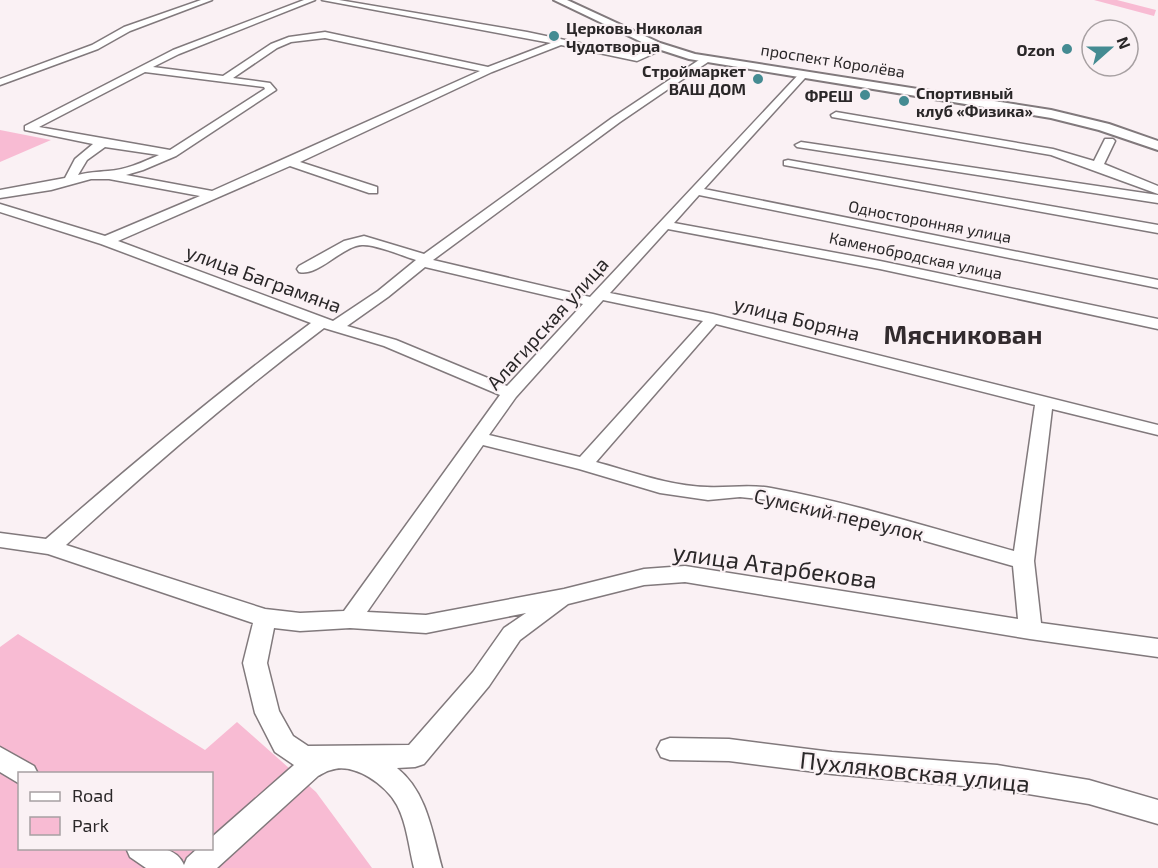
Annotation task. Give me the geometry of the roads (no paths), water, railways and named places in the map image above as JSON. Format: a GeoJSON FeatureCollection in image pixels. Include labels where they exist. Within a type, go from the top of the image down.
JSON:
{"type":"FeatureCollection","features":[{"type":"Feature","properties":{"kind":"main road","name":"проспект Королёва"},"geometry":{"type":"LineString","coordinates":[[559,0],[662,48],[705,60],[1051,114],[1157,143]]}},
{"type":"Feature","properties":{"kind":"main road","name":"проспект Королёва"},"geometry":{"type":"LineString","coordinates":[[582,0],[677,44],[733,61],[1054,111],[1112,125],[1157,143]]}},
{"type":"Feature","properties":{"kind":"main road"},"geometry":{"type":"LineString","coordinates":[[662,48],[677,44]]}},
{"type":"Feature","properties":{"kind":"street"},"geometry":{"type":"LineString","coordinates":[[0,82],[95,47],[127,29],[208,0]]}},
{"type":"Feature","properties":{"kind":"street"},"geometry":{"type":"LineString","coordinates":[[172,154],[29,128],[176,52],[311,0]]}},
{"type":"Feature","properties":{"kind":"street"},"geometry":{"type":"LineString","coordinates":[[326,0],[637,58],[662,48]]}},
{"type":"Feature","properties":{"kind":"street"},"geometry":{"type":"LineString","coordinates":[[225,79],[274,46],[289,40],[325,35],[489,70]]}},
{"type":"Feature","properties":{"kind":"street"},"geometry":{"type":"LineString","coordinates":[[106,242],[290,162],[489,70],[560,42]]}},
{"type":"Feature","properties":{"kind":"street"},"geometry":{"type":"LineString","coordinates":[[50,547],[147,461],[245,380],[329,325],[383,294],[424,261],[616,120],[705,60]]}},
{"type":"Feature","properties":{"kind":"street"},"geometry":{"type":"LineString","coordinates":[[0,194],[139,168],[172,154],[271,90],[267,85],[145,69]]}},
{"type":"Feature","properties":{"kind":"street","name":"Алагирская улица"},"geometry":{"type":"LineString","coordinates":[[350,619],[510,393],[595,298],[802,76]]}},
{"type":"Feature","properties":{"kind":"street"},"geometry":{"type":"LineString","coordinates":[[836,115],[1053,152],[1097,166],[1158,190]]}},
{"type":"Feature","properties":{"kind":"street"},"geometry":{"type":"LineString","coordinates":[[1097,166],[1109,141]]}},
{"type":"Feature","properties":{"kind":"street"},"geometry":{"type":"LineString","coordinates":[[71,179],[74,166],[103,143]]}},
{"type":"Feature","properties":{"kind":"street"},"geometry":{"type":"LineString","coordinates":[[801,145],[1158,199]]}},
{"type":"Feature","properties":{"kind":"street"},"geometry":{"type":"LineString","coordinates":[[290,162],[373,190]]}},
{"type":"Feature","properties":{"kind":"street"},"geometry":{"type":"LineString","coordinates":[[788,163],[1158,229]]}},
{"type":"Feature","properties":{"kind":"street"},"geometry":{"type":"LineString","coordinates":[[108,175],[212,195]]}},
{"type":"Feature","properties":{"kind":"street","name":"Односторонняя улица"},"geometry":{"type":"LineString","coordinates":[[695,191],[1158,284]]}},
{"type":"Feature","properties":{"kind":"street","name":"улица Баграмяна"},"geometry":{"type":"LineString","coordinates":[[0,208],[106,242],[329,325],[390,344],[510,393]]}},
{"type":"Feature","properties":{"kind":"street","name":"Каменобродская улица"},"geometry":{"type":"LineString","coordinates":[[665,225],[880,265],[1158,324]]}},
{"type":"Feature","properties":{"kind":"street","name":"улица Боряна"},"geometry":{"type":"LineString","coordinates":[[304,269],[349,244],[364,240],[424,261],[595,298],[713,319],[1158,430]]}},
{"type":"Feature","properties":{"kind":"street"},"geometry":{"type":"LineString","coordinates":[[584,464],[713,319]]}},
{"type":"Feature","properties":{"kind":"street"},"geometry":{"type":"LineString","coordinates":[[1030,630],[1023,561],[1044,402]]}},
{"type":"Feature","properties":{"kind":"street","name":"Сумский переулок"},"geometry":{"type":"LineString","coordinates":[[479,438],[584,464],[660,487],[708,494],[740,491],[770,494],[876,520],[1023,561]]}},
{"type":"Feature","properties":{"kind":"street","name":"улица Атарбекова"},"geometry":{"type":"LineString","coordinates":[[0,540],[50,547],[265,618],[300,622],[350,619],[426,624],[564,597],[644,577],[685,574],[1030,630],[1158,648]]}},
{"type":"Feature","properties":{"kind":"street"},"geometry":{"type":"LineString","coordinates":[[197,868],[309,768],[329,758],[415,756],[481,679],[512,634],[564,597]]}},
{"type":"Feature","properties":{"kind":"street"},"geometry":{"type":"LineString","coordinates":[[265,618],[255,663],[267,713],[284,744],[304,757],[363,761],[384,772],[408,798],[428,868]]}},
{"type":"Feature","properties":{"kind":"street","name":"Пухляковская улица"},"geometry":{"type":"LineString","coordinates":[[670,749],[729,750],[832,763],[997,777],[1089,792],[1158,812]]}},
{"type":"Feature","properties":{"kind":"street"},"geometry":{"type":"LineString","coordinates":[[0,758],[22,772]]}},
{"type":"Feature","properties":{"kind":"street"},"geometry":{"type":"LineString","coordinates":[[142,850],[171,868]]}},
{"type":"Feature","properties":{"kind":"place","name":"Церковь Николая Чудотворца"},"geometry":{"type":"Point","coordinates":[554,36]}},
{"type":"Feature","properties":{"kind":"place","name":"Ozon"},"geometry":{"type":"Point","coordinates":[1067,49]}},
{"type":"Feature","properties":{"kind":"place","name":"Строймаркет ВАШ ДОМ"},"geometry":{"type":"Point","coordinates":[758,79]}},
{"type":"Feature","properties":{"kind":"place","name":"ФРЕШ"},"geometry":{"type":"Point","coordinates":[865,95]}},
{"type":"Feature","properties":{"kind":"place","name":"Спортивный клуб «Физика»"},"geometry":{"type":"Point","coordinates":[904,101]}},
{"type":"Feature","properties":{"kind":"district","name":"Мясникован"},"geometry":{"type":"Point","coordinates":[963,333]}}]}
